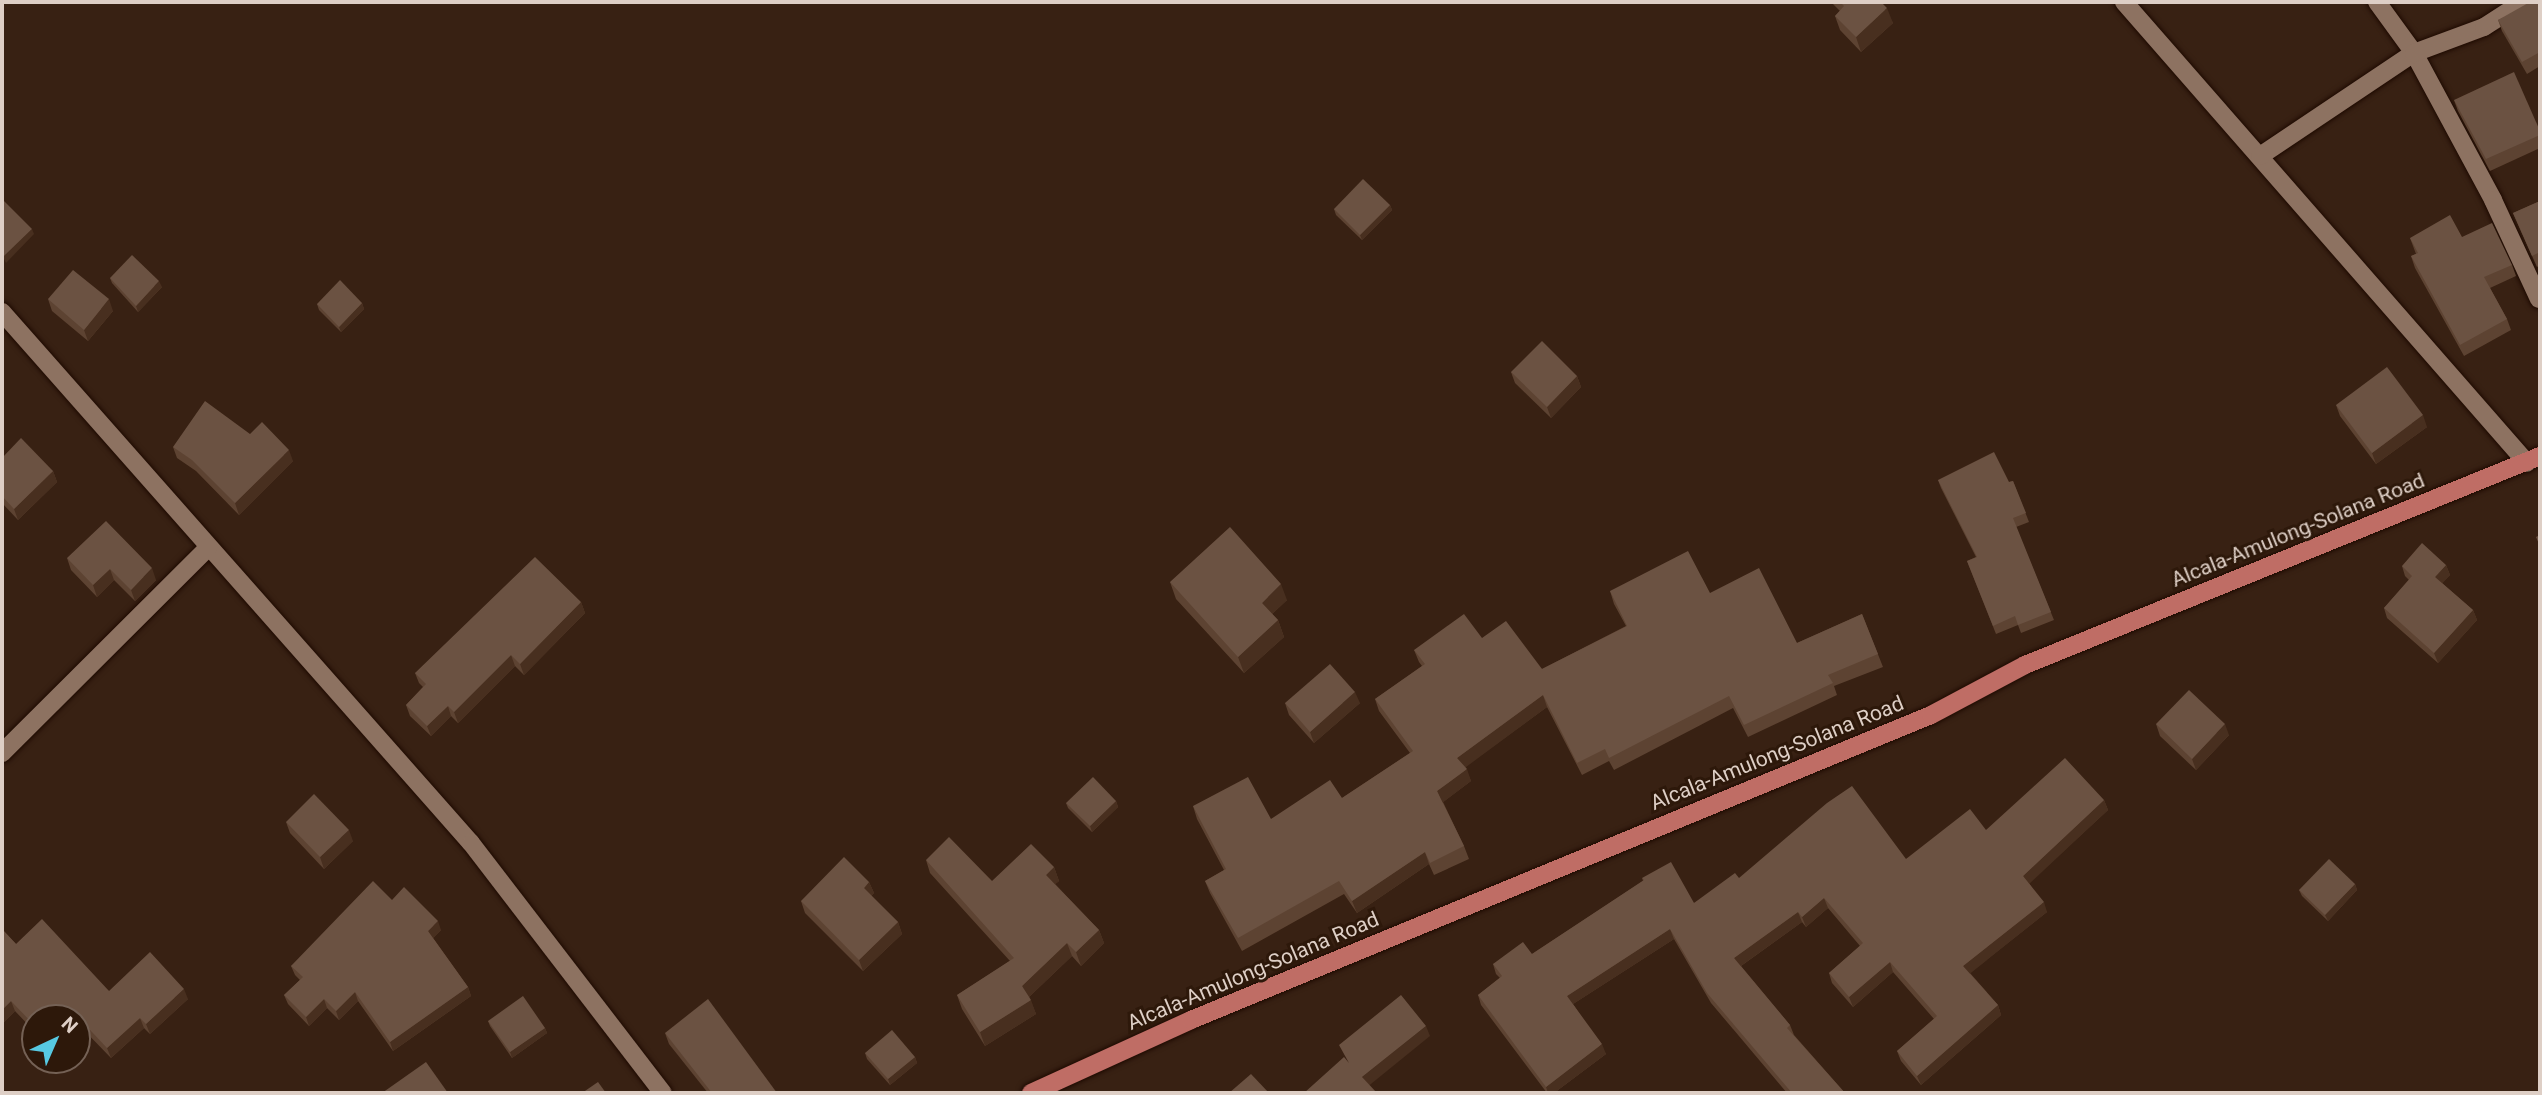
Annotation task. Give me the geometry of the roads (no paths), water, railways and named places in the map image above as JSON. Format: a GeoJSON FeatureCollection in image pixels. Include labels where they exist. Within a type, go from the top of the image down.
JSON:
{"type":"FeatureCollection","features":[{"type":"Feature","properties":{"kind":"main road","name":"Alcala-Amulong-Solana Road"},"geometry":{"type":"LineString","coordinates":[[1031,1093],[1191,1020],[1931,715],[2025,665],[2533,459]]}},
{"type":"Feature","properties":{"kind":"street"},"geometry":{"type":"LineString","coordinates":[[2124,2],[2533,459]]}},
{"type":"Feature","properties":{"kind":"street"},"geometry":{"type":"LineString","coordinates":[[2377,2],[2414,53],[2493,201],[2539,299]]}},
{"type":"Feature","properties":{"kind":"street"},"geometry":{"type":"LineString","coordinates":[[2260,156],[2414,53],[2484,27],[2524,2]]}},
{"type":"Feature","properties":{"kind":"street"},"geometry":{"type":"LineString","coordinates":[[2,313],[471,843],[663,1093]]}},
{"type":"Feature","properties":{"kind":"street"},"geometry":{"type":"LineString","coordinates":[[2,753],[208,548]]}}]}
